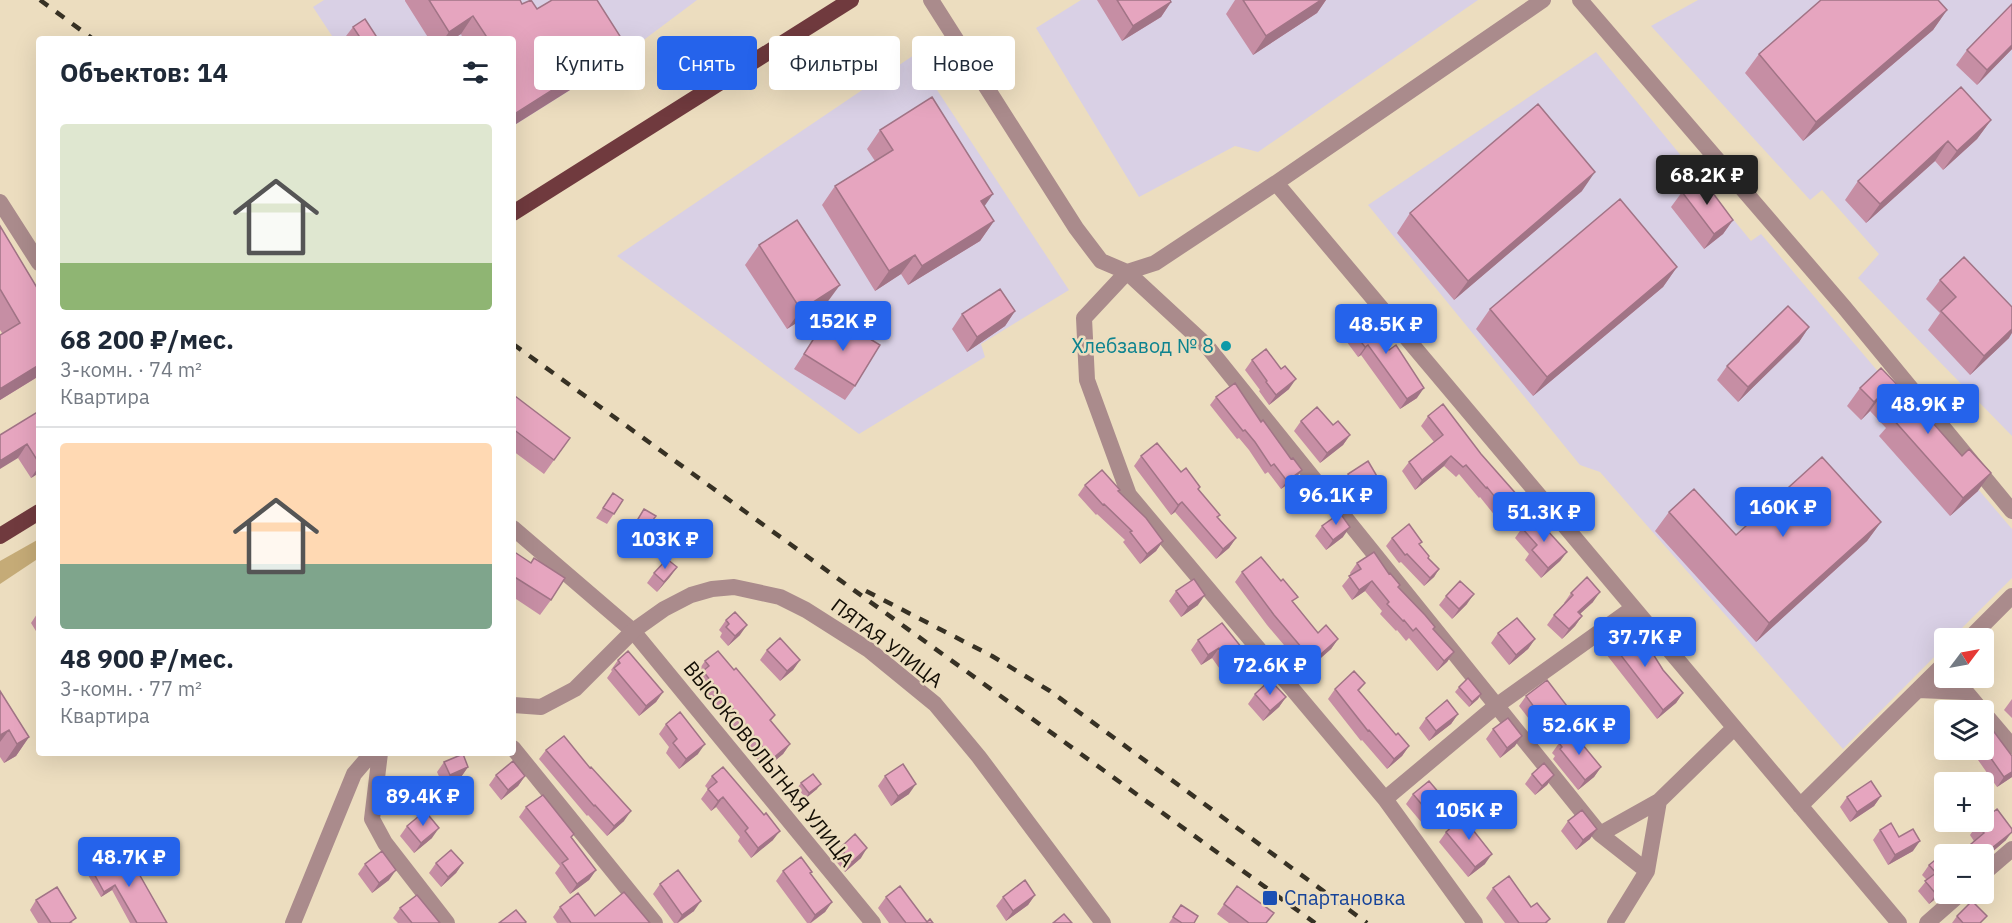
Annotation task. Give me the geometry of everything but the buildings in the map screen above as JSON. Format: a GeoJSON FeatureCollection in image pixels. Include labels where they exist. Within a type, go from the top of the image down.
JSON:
{"type":"FeatureCollection","features":[{"type":"Feature","properties":{"kind":"highway"},"geometry":{"type":"LineString","coordinates":[[516,211],[851,0]]}},
{"type":"Feature","properties":{"kind":"highway"},"geometry":{"type":"LineString","coordinates":[[0,536],[36,514]]}},
{"type":"Feature","properties":{"kind":"street"},"geometry":{"type":"LineString","coordinates":[[931,0],[1076,228],[1101,261],[1127,272],[1206,345],[1600,834],[1647,871]]}},
{"type":"Feature","properties":{"kind":"street"},"geometry":{"type":"LineString","coordinates":[[1475,923],[1385,799],[1129,495],[1087,380],[1084,318],[1127,272],[1155,263],[1543,0]]}},
{"type":"Feature","properties":{"kind":"street"},"geometry":{"type":"LineString","coordinates":[[1580,0],[1844,307],[2012,511]]}},
{"type":"Feature","properties":{"kind":"street"},"geometry":{"type":"LineString","coordinates":[[1275,183],[1899,923]]}},
{"type":"Feature","properties":{"kind":"street"},"geometry":{"type":"LineString","coordinates":[[0,202],[36,258]]}},
{"type":"Feature","properties":{"kind":"street","name":"ВЫСОКОВОЛЬТНАЯ УЛИЦА"},"geometry":{"type":"LineString","coordinates":[[516,531],[633,631],[873,923]]}},
{"type":"Feature","properties":{"kind":"street","name":"ПЯТАЯ УЛИЦА"},"geometry":{"type":"LineString","coordinates":[[516,705],[541,707],[574,689],[633,631],[664,609],[691,595],[734,586],[780,597],[816,615],[869,651],[935,704],[972,748],[1103,923]]}},
{"type":"Feature","properties":{"kind":"street"},"geometry":{"type":"LineString","coordinates":[[1980,628],[2012,596]]}},
{"type":"Feature","properties":{"kind":"street"},"geometry":{"type":"LineString","coordinates":[[1385,799],[1496,706],[1633,608]]}},
{"type":"Feature","properties":{"kind":"street"},"geometry":{"type":"LineString","coordinates":[[1800,807],[1934,674]]}},
{"type":"Feature","properties":{"kind":"street"},"geometry":{"type":"LineString","coordinates":[[1918,690],[1966,693],[1972,700]]}},
{"type":"Feature","properties":{"kind":"street"},"geometry":{"type":"LineString","coordinates":[[1994,726],[2012,746]]}},
{"type":"Feature","properties":{"kind":"street"},"geometry":{"type":"LineString","coordinates":[[1600,834],[1659,801],[1734,728]]}},
{"type":"Feature","properties":{"kind":"street"},"geometry":{"type":"LineString","coordinates":[[516,752],[655,923]]}},
{"type":"Feature","properties":{"kind":"street"},"geometry":{"type":"LineString","coordinates":[[293,923],[354,774],[369,756]]}},
{"type":"Feature","properties":{"kind":"street"},"geometry":{"type":"LineString","coordinates":[[380,756],[372,819],[385,843],[447,923]]}},
{"type":"Feature","properties":{"kind":"street"},"geometry":{"type":"LineString","coordinates":[[1615,923],[1647,871],[1659,801]]}},
{"type":"Feature","properties":{"kind":"street"},"geometry":{"type":"LineString","coordinates":[[1994,865],[2012,849]]}},
{"type":"Feature","properties":{"kind":"street"},"geometry":{"type":"LineString","coordinates":[[1927,923],[1949,904]]}},
{"type":"Feature","properties":{"kind":"shaded area"},"geometry":{"type":"Polygon","coordinates":[[[324,0],[697,0],[645,39],[645,36],[534,36],[534,90],[570,90],[516,124],[516,36],[332,36],[313,7],[324,0]]]}},
{"type":"Feature","properties":{"kind":"shaded area"},"geometry":{"type":"Polygon","coordinates":[[[1081,0],[1478,0],[1258,152],[1235,146],[1139,197],[1036,28],[1081,0]]]}},
{"type":"Feature","properties":{"kind":"shaded area"},"geometry":{"type":"Polygon","coordinates":[[[1698,0],[2012,0],[2012,436],[1858,278],[1879,254],[1822,190],[1810,200],[1651,26],[1698,0]]]}},
{"type":"Feature","properties":{"kind":"shaded area"},"geometry":{"type":"Polygon","coordinates":[[[1596,52],[1751,241],[1761,234],[2012,529],[2012,578],[1962,628],[1934,628],[1934,657],[1843,749],[1600,472],[1580,465],[1368,205],[1596,52]]]}},
{"type":"Feature","properties":{"kind":"shaded area"},"geometry":{"type":"Polygon","coordinates":[[[912,56],[912,90],[937,90],[1069,290],[981,344],[985,357],[859,434],[617,256],[862,90],[900,90],[900,64],[912,56]]]}},
{"type":"Feature","properties":{"kind":"shaded area"},"geometry":{"type":"Polygon","coordinates":[[[36,541],[36,560],[0,584],[0,561],[36,541]]]}},
{"type":"Feature","properties":{"kind":"railway"},"geometry":{"type":"LineString","coordinates":[[40,0],[89,36]]}},
{"type":"Feature","properties":{"kind":"railway"},"geometry":{"type":"LineString","coordinates":[[516,346],[1315,923]]}},
{"type":"Feature","properties":{"kind":"railway"},"geometry":{"type":"LineString","coordinates":[[866,591],[992,656],[1050,691],[1367,923]]}},
{"type":"Feature","properties":{"kind":"place","name":"Хлебзавод № 8"},"geometry":{"type":"Point","coordinates":[1226,346]}},
{"type":"Feature","properties":{"kind":"place","name":"Спартановка"},"geometry":{"type":"Point","coordinates":[1270,898]}}]}
